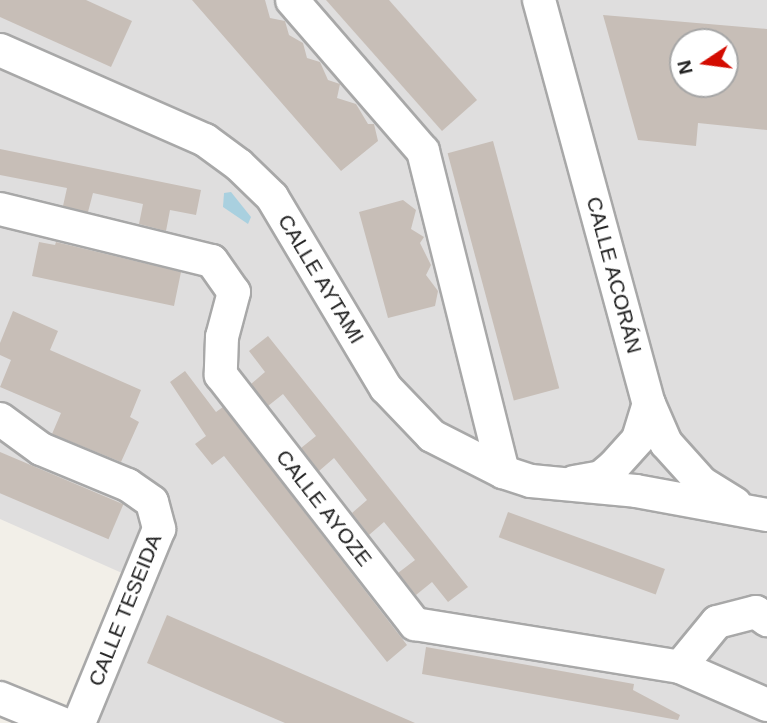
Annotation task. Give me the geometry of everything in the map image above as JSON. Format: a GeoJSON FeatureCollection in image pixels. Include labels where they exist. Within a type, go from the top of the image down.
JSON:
{"type":"FeatureCollection","features":[{"type":"Feature","properties":{"kind":"street"},"geometry":{"type":"LineString","coordinates":[[292,0],[423,150],[503,472]]}},
{"type":"Feature","properties":{"kind":"street","name":"CALLE ACORÁN"},"geometry":{"type":"LineString","coordinates":[[539,0],[649,404],[666,443],[702,483],[758,513]]}},
{"type":"Feature","properties":{"kind":"street","name":"CALLE AYTAMI"},"geometry":{"type":"LineString","coordinates":[[0,50],[205,140],[239,166],[272,197],[386,388],[432,436],[503,472],[559,485],[636,491],[758,513]]}},
{"type":"Feature","properties":{"kind":"street","name":"CALLE AYOZE"},"geometry":{"type":"LineString","coordinates":[[0,209],[212,261],[234,292],[222,337],[220,374],[415,624],[680,667],[767,705]]}},
{"type":"Feature","properties":{"kind":"street"},"geometry":{"type":"LineString","coordinates":[[559,485],[601,477],[614,466],[638,439],[649,404]]}},
{"type":"Feature","properties":{"kind":"street","name":"CALLE TESEIDA"},"geometry":{"type":"LineString","coordinates":[[0,419],[40,449],[136,491],[152,502],[159,529],[79,723]]}},
{"type":"Feature","properties":{"kind":"street"},"geometry":{"type":"LineString","coordinates":[[680,667],[716,621],[755,612],[767,620]]}},
{"type":"Feature","properties":{"kind":"street"},"geometry":{"type":"LineString","coordinates":[[0,698],[61,723]]}},
{"type":"Feature","properties":{"kind":"shaded area"},"geometry":{"type":"Polygon","coordinates":[[[0,0],[767,0],[767,723],[88,723],[67,712],[122,573],[0,519],[0,0]]]}},
{"type":"Feature","properties":{"kind":"water"},"geometry":{"type":"Polygon","coordinates":[[[231,192],[251,217],[248,224],[223,207],[224,193],[231,192]]]}},
{"type":"Feature","properties":{"kind":"building"},"geometry":{"type":"Polygon","coordinates":[[[0,0],[86,0],[132,21],[111,67],[0,17],[0,0]]]}},
{"type":"Feature","properties":{"kind":"building"},"geometry":{"type":"Polygon","coordinates":[[[192,0],[265,0],[270,18],[285,21],[289,35],[303,43],[307,58],[320,62],[328,80],[340,84],[337,98],[356,104],[368,124],[374,124],[378,141],[341,171],[192,0]]]}},
{"type":"Feature","properties":{"kind":"building"},"geometry":{"type":"Polygon","coordinates":[[[326,0],[389,0],[477,100],[442,131],[326,0]]]}},
{"type":"Feature","properties":{"kind":"building"},"geometry":{"type":"Polygon","coordinates":[[[603,15],[767,29],[767,130],[698,123],[696,146],[638,140],[603,15]]]}},
{"type":"Feature","properties":{"kind":"building"},"geometry":{"type":"Polygon","coordinates":[[[493,141],[559,388],[514,400],[448,153],[493,141]]]}},
{"type":"Feature","properties":{"kind":"building"},"geometry":{"type":"Polygon","coordinates":[[[0,149],[201,190],[196,215],[170,210],[166,231],[139,224],[143,204],[93,193],[88,212],[63,206],[67,188],[0,175],[0,149]]]}},
{"type":"Feature","properties":{"kind":"building"},"geometry":{"type":"Polygon","coordinates":[[[403,200],[416,210],[411,229],[424,237],[420,243],[431,265],[426,275],[438,291],[435,306],[388,318],[359,212],[403,200]]]}},
{"type":"Feature","properties":{"kind":"building"},"geometry":{"type":"Polygon","coordinates":[[[39,242],[55,245],[56,242],[181,272],[174,306],[32,276],[39,242]]]}},
{"type":"Feature","properties":{"kind":"building"},"geometry":{"type":"Polygon","coordinates":[[[13,311],[58,331],[50,350],[141,390],[130,417],[139,422],[121,462],[52,434],[61,413],[0,387],[11,360],[0,355],[0,343],[13,311]]]}},
{"type":"Feature","properties":{"kind":"building"},"geometry":{"type":"Polygon","coordinates":[[[268,336],[468,587],[448,602],[432,582],[416,595],[398,573],[415,560],[384,522],[369,535],[352,513],[367,500],[334,458],[319,471],[301,448],[316,436],[283,394],[268,406],[251,384],[265,372],[249,351],[268,336]]]}},
{"type":"Feature","properties":{"kind":"building"},"geometry":{"type":"Polygon","coordinates":[[[185,371],[216,412],[223,407],[407,645],[387,662],[224,456],[212,465],[195,444],[206,436],[170,382],[185,371]]]}},
{"type":"Feature","properties":{"kind":"building"},"geometry":{"type":"Polygon","coordinates":[[[0,452],[123,504],[108,539],[0,493],[0,452]]]}},
{"type":"Feature","properties":{"kind":"building"},"geometry":{"type":"Polygon","coordinates":[[[508,512],[665,569],[656,594],[499,537],[508,512]]]}},
{"type":"Feature","properties":{"kind":"building"},"geometry":{"type":"Polygon","coordinates":[[[167,615],[415,723],[285,723],[215,693],[147,663],[167,615]]]}},
{"type":"Feature","properties":{"kind":"building"},"geometry":{"type":"Polygon","coordinates":[[[426,647],[634,684],[633,690],[680,715],[678,720],[422,674],[426,647]]]}}]}
